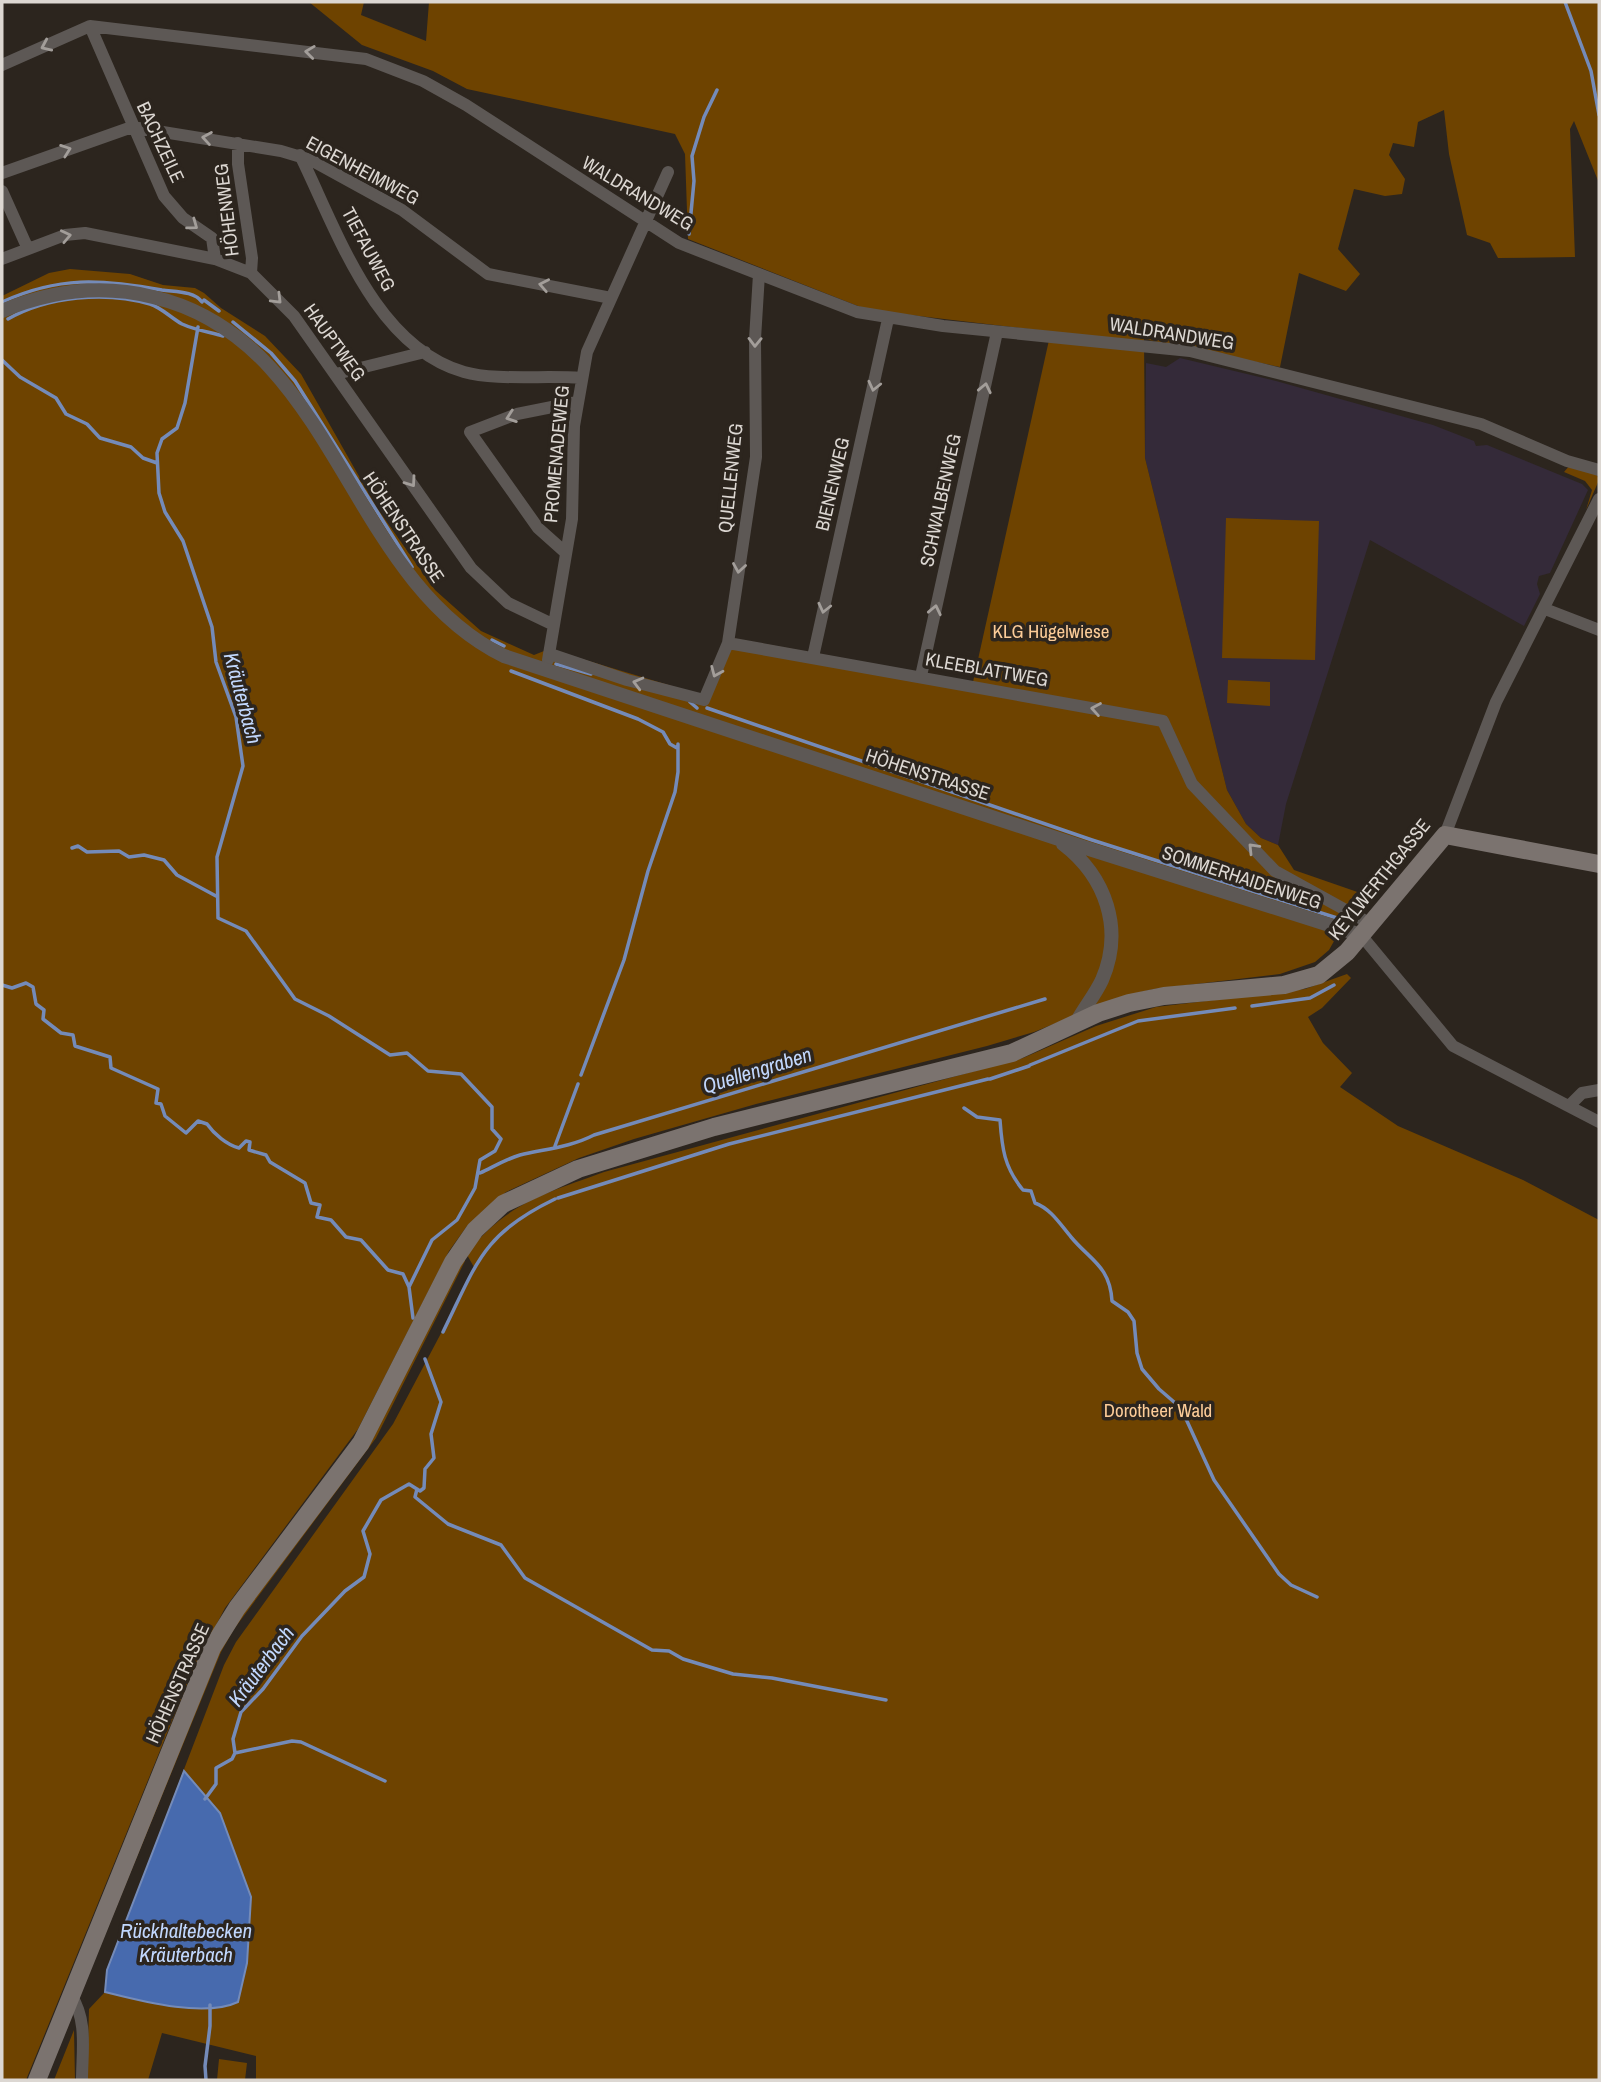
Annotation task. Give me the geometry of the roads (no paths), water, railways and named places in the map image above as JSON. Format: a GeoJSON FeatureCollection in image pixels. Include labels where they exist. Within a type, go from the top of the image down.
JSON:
{"type":"FeatureCollection","features":[{"type":"Feature","properties":{"kind":"main road"},"geometry":{"type":"LineString","coordinates":[[1446,835],[1599,864]]}},
{"type":"Feature","properties":{"kind":"main road","name":"KEYLWERTHGASSE"},"geometry":{"type":"LineString","coordinates":[[1076,1023],[1147,999],[1308,979],[1333,966],[1446,835]]}},
{"type":"Feature","properties":{"kind":"main road","name":"HÖHENSTRASSE"},"geometry":{"type":"LineString","coordinates":[[37,2080],[212,1648],[237,1608],[361,1443],[453,1262],[475,1230],[503,1204],[534,1188],[612,1158],[715,1127],[1001,1056],[1076,1023]]}},
{"type":"Feature","properties":{"kind":"street","name":"WALDRANDWEG"},"geometry":{"type":"LineString","coordinates":[[90,26],[352,57],[378,63],[423,81],[466,106],[679,243],[857,312],[888,319],[997,332],[1190,351],[1481,424],[1567,461],[1599,470]]}},
{"type":"Feature","properties":{"kind":"street"},"geometry":{"type":"LineString","coordinates":[[2,65],[90,26]]}},
{"type":"Feature","properties":{"kind":"street","name":"BACHZEILE"},"geometry":{"type":"LineString","coordinates":[[90,26],[164,196],[183,218],[212,238],[215,259]]}},
{"type":"Feature","properties":{"kind":"street","name":"EIGENHEIMWEG"},"geometry":{"type":"LineString","coordinates":[[2,173],[132,127],[300,155],[411,216],[488,274],[611,298]]}},
{"type":"Feature","properties":{"kind":"street","name":"HÖHENWEG"},"geometry":{"type":"LineString","coordinates":[[238,143],[238,164],[252,258],[250,273]]}},
{"type":"Feature","properties":{"kind":"street","name":"TIEFAUWEG"},"geometry":{"type":"LineString","coordinates":[[300,155],[368,293],[398,331],[446,365],[480,375],[582,378]]}},
{"type":"Feature","properties":{"kind":"street","name":"PROMENADEWEG"},"geometry":{"type":"LineString","coordinates":[[546,671],[572,519],[577,402],[587,352],[668,172]]}},
{"type":"Feature","properties":{"kind":"street"},"geometry":{"type":"LineString","coordinates":[[2,191],[29,248]]}},
{"type":"Feature","properties":{"kind":"street","name":"HAUPTWEG"},"geometry":{"type":"LineString","coordinates":[[2,259],[65,235],[85,233],[215,259],[250,273],[294,316],[471,568],[508,603],[554,625]]}},
{"type":"Feature","properties":{"kind":"street","name":"QUELLENWEG"},"geometry":{"type":"LineString","coordinates":[[728,643],[757,450],[755,339],[759,274]]}},
{"type":"Feature","properties":{"kind":"street","name":"HÖHENSTRASSE"},"geometry":{"type":"LineString","coordinates":[[2,311],[34,299],[73,291],[118,291],[182,305],[239,336],[288,387],[402,568],[428,600],[477,641],[504,656],[546,671],[1057,838],[1082,859],[1096,878],[1111,920],[1108,963],[1097,990],[1076,1023]]}},
{"type":"Feature","properties":{"kind":"street","name":"BIENENWEG"},"geometry":{"type":"LineString","coordinates":[[813,657],[888,319]]}},
{"type":"Feature","properties":{"kind":"street","name":"SCHWALBENWEG"},"geometry":{"type":"LineString","coordinates":[[921,676],[997,332]]}},
{"type":"Feature","properties":{"kind":"street"},"geometry":{"type":"LineString","coordinates":[[336,374],[425,352]]}},
{"type":"Feature","properties":{"kind":"street"},"geometry":{"type":"LineString","coordinates":[[566,552],[538,528],[470,432],[517,414],[577,402]]}},
{"type":"Feature","properties":{"kind":"street","name":"KEYLWERTHGASSE"},"geometry":{"type":"LineString","coordinates":[[1446,835],[1496,702],[1599,499]]}},
{"type":"Feature","properties":{"kind":"street"},"geometry":{"type":"LineString","coordinates":[[1545,609],[1599,631]]}},
{"type":"Feature","properties":{"kind":"street"},"geometry":{"type":"LineString","coordinates":[[550,654],[627,680],[704,700],[728,643]]}},
{"type":"Feature","properties":{"kind":"street","name":"KLEEBLATTWEG"},"geometry":{"type":"LineString","coordinates":[[728,643],[1163,721],[1192,784],[1275,871],[1366,929]]}},
{"type":"Feature","properties":{"kind":"street","name":"SOMMERHAIDENWEG"},"geometry":{"type":"LineString","coordinates":[[1057,838],[1366,929]]}},
{"type":"Feature","properties":{"kind":"street"},"geometry":{"type":"LineString","coordinates":[[1366,929],[1453,1046],[1555,1102],[1570,1105],[1599,1122]]}},
{"type":"Feature","properties":{"kind":"street"},"geometry":{"type":"LineString","coordinates":[[1570,1105],[1583,1093],[1599,1090]]}},
{"type":"Feature","properties":{"kind":"street"},"geometry":{"type":"LineString","coordinates":[[71,1995],[79,2007],[83,2022],[82,2080]]}},
{"type":"Feature","properties":{"kind":"water","name":"Rückhaltebecken Kräuterbach"},"geometry":{"type":"Polygon","coordinates":[[[184,1771],[220,1813],[251,1897],[247,1963],[238,2002],[224,2007],[172,2006],[105,1992],[107,1970],[184,1771]]]}},
{"type":"Feature","properties":{"kind":"waterway"},"geometry":{"type":"LineString","coordinates":[[1565,2],[1591,71],[1599,115]]}},
{"type":"Feature","properties":{"kind":"waterway"},"geometry":{"type":"LineString","coordinates":[[689,234],[694,181],[692,156],[704,117],[717,90]]}},
{"type":"Feature","properties":{"kind":"waterway"},"geometry":{"type":"LineString","coordinates":[[2,302],[42,288],[80,282],[119,284],[184,293],[199,298],[202,302]]}},
{"type":"Feature","properties":{"kind":"waterway"},"geometry":{"type":"LineString","coordinates":[[8,319],[24,311],[59,301],[115,298],[150,304],[182,324],[223,336]]}},
{"type":"Feature","properties":{"kind":"waterway"},"geometry":{"type":"LineString","coordinates":[[204,300],[219,311]]}},
{"type":"Feature","properties":{"kind":"waterway"},"geometry":{"type":"LineString","coordinates":[[233,322],[271,353],[295,381],[412,567]]}},
{"type":"Feature","properties":{"kind":"waterway","name":"Kräuterbach"},"geometry":{"type":"LineString","coordinates":[[198,327],[185,403],[177,428],[162,439],[157,453],[159,493],[165,512],[183,541],[212,627],[216,662],[236,717],[243,766],[217,857],[218,918],[246,931],[295,999],[329,1016],[390,1055],[407,1053],[428,1071],[461,1074],[492,1107],[492,1129],[501,1139],[495,1151],[480,1160],[475,1188],[457,1220],[432,1240],[409,1287],[413,1318]]}},
{"type":"Feature","properties":{"kind":"waterway"},"geometry":{"type":"LineString","coordinates":[[2,360],[20,377],[56,398],[66,414],[87,424],[100,438],[131,447],[143,458],[157,463]]}},
{"type":"Feature","properties":{"kind":"waterway"},"geometry":{"type":"LineString","coordinates":[[492,640],[504,646]]}},
{"type":"Feature","properties":{"kind":"waterway"},"geometry":{"type":"LineString","coordinates":[[556,664],[591,674]]}},
{"type":"Feature","properties":{"kind":"waterway"},"geometry":{"type":"LineString","coordinates":[[511,671],[638,719],[663,732],[670,744],[677,748]]}},
{"type":"Feature","properties":{"kind":"waterway"},"geometry":{"type":"LineString","coordinates":[[690,702],[697,708]]}},
{"type":"Feature","properties":{"kind":"waterway"},"geometry":{"type":"LineString","coordinates":[[707,708],[1092,840],[1337,918]]}},
{"type":"Feature","properties":{"kind":"waterway"},"geometry":{"type":"LineString","coordinates":[[581,1075],[624,960],[648,871],[675,792],[678,744]]}},
{"type":"Feature","properties":{"kind":"waterway"},"geometry":{"type":"LineString","coordinates":[[72,848],[78,846],[87,852],[119,851],[129,857],[144,855],[164,860],[177,875],[216,896]]}},
{"type":"Feature","properties":{"kind":"waterway"},"geometry":{"type":"LineString","coordinates":[[2,985],[12,988],[26,983],[33,987],[36,1004],[44,1010],[43,1019],[61,1033],[73,1035],[75,1046],[110,1057],[111,1068],[158,1089],[156,1103],[161,1104],[165,1116],[186,1133],[198,1121],[207,1124],[221,1139],[234,1147],[239,1148],[246,1141],[250,1142],[249,1150],[266,1155],[270,1162],[305,1183],[311,1203],[320,1205],[317,1217],[331,1220],[346,1237],[361,1240],[388,1270],[403,1274],[409,1287]]}},
{"type":"Feature","properties":{"kind":"waterway"},"geometry":{"type":"LineString","coordinates":[[1252,1006],[1310,998],[1334,985]]}},
{"type":"Feature","properties":{"kind":"waterway","name":"Quellengraben"},"geometry":{"type":"LineString","coordinates":[[480,1173],[520,1155],[576,1142],[1045,999]]}},
{"type":"Feature","properties":{"kind":"waterway"},"geometry":{"type":"LineString","coordinates":[[1030,1065],[1138,1021],[1235,1008]]}},
{"type":"Feature","properties":{"kind":"waterway"},"geometry":{"type":"LineString","coordinates":[[990,1079],[1029,1066]]}},
{"type":"Feature","properties":{"kind":"waterway"},"geometry":{"type":"LineString","coordinates":[[558,1198],[729,1144],[988,1079]]}},
{"type":"Feature","properties":{"kind":"waterway"},"geometry":{"type":"LineString","coordinates":[[555,1146],[578,1084]]}},
{"type":"Feature","properties":{"kind":"waterway"},"geometry":{"type":"LineString","coordinates":[[964,1108],[977,1117],[1000,1120],[1003,1148],[1012,1173],[1023,1190],[1031,1191],[1035,1203],[1051,1213],[1103,1271],[1112,1301],[1128,1312],[1134,1321],[1137,1353],[1142,1369],[1159,1389],[1181,1408],[1214,1480],[1279,1574],[1291,1585],[1317,1597]]}},
{"type":"Feature","properties":{"kind":"waterway"},"geometry":{"type":"LineString","coordinates":[[443,1332],[474,1269],[496,1238],[511,1225],[555,1199]]}},
{"type":"Feature","properties":{"kind":"waterway","name":"Kräuterbach"},"geometry":{"type":"LineString","coordinates":[[205,1799],[216,1784],[216,1768],[232,1759],[235,1753],[233,1739],[241,1712],[263,1689],[302,1636],[345,1591],[364,1577],[370,1554],[363,1531],[381,1500],[409,1484],[420,1491],[424,1488],[425,1469],[434,1458],[431,1434],[441,1402],[425,1359]]}},
{"type":"Feature","properties":{"kind":"waterway"},"geometry":{"type":"LineString","coordinates":[[417,1489],[415,1497],[448,1524],[501,1545],[525,1578],[652,1650],[669,1651],[683,1659],[733,1674],[772,1678],[886,1700]]}},
{"type":"Feature","properties":{"kind":"waterway"},"geometry":{"type":"LineString","coordinates":[[235,1753],[292,1741],[301,1742],[385,1781]]}},
{"type":"Feature","properties":{"kind":"waterway","name":"Kräuterbach"},"geometry":{"type":"LineString","coordinates":[[206,2080],[210,2005]]}},
{"type":"Feature","properties":{"kind":"park label","name":"KLG Hügelwiese"},"geometry":{"type":"Point","coordinates":[1051,631]}},
{"type":"Feature","properties":{"kind":"park label","name":"Dorotheer Wald"},"geometry":{"type":"Point","coordinates":[1158,1410]}}]}
